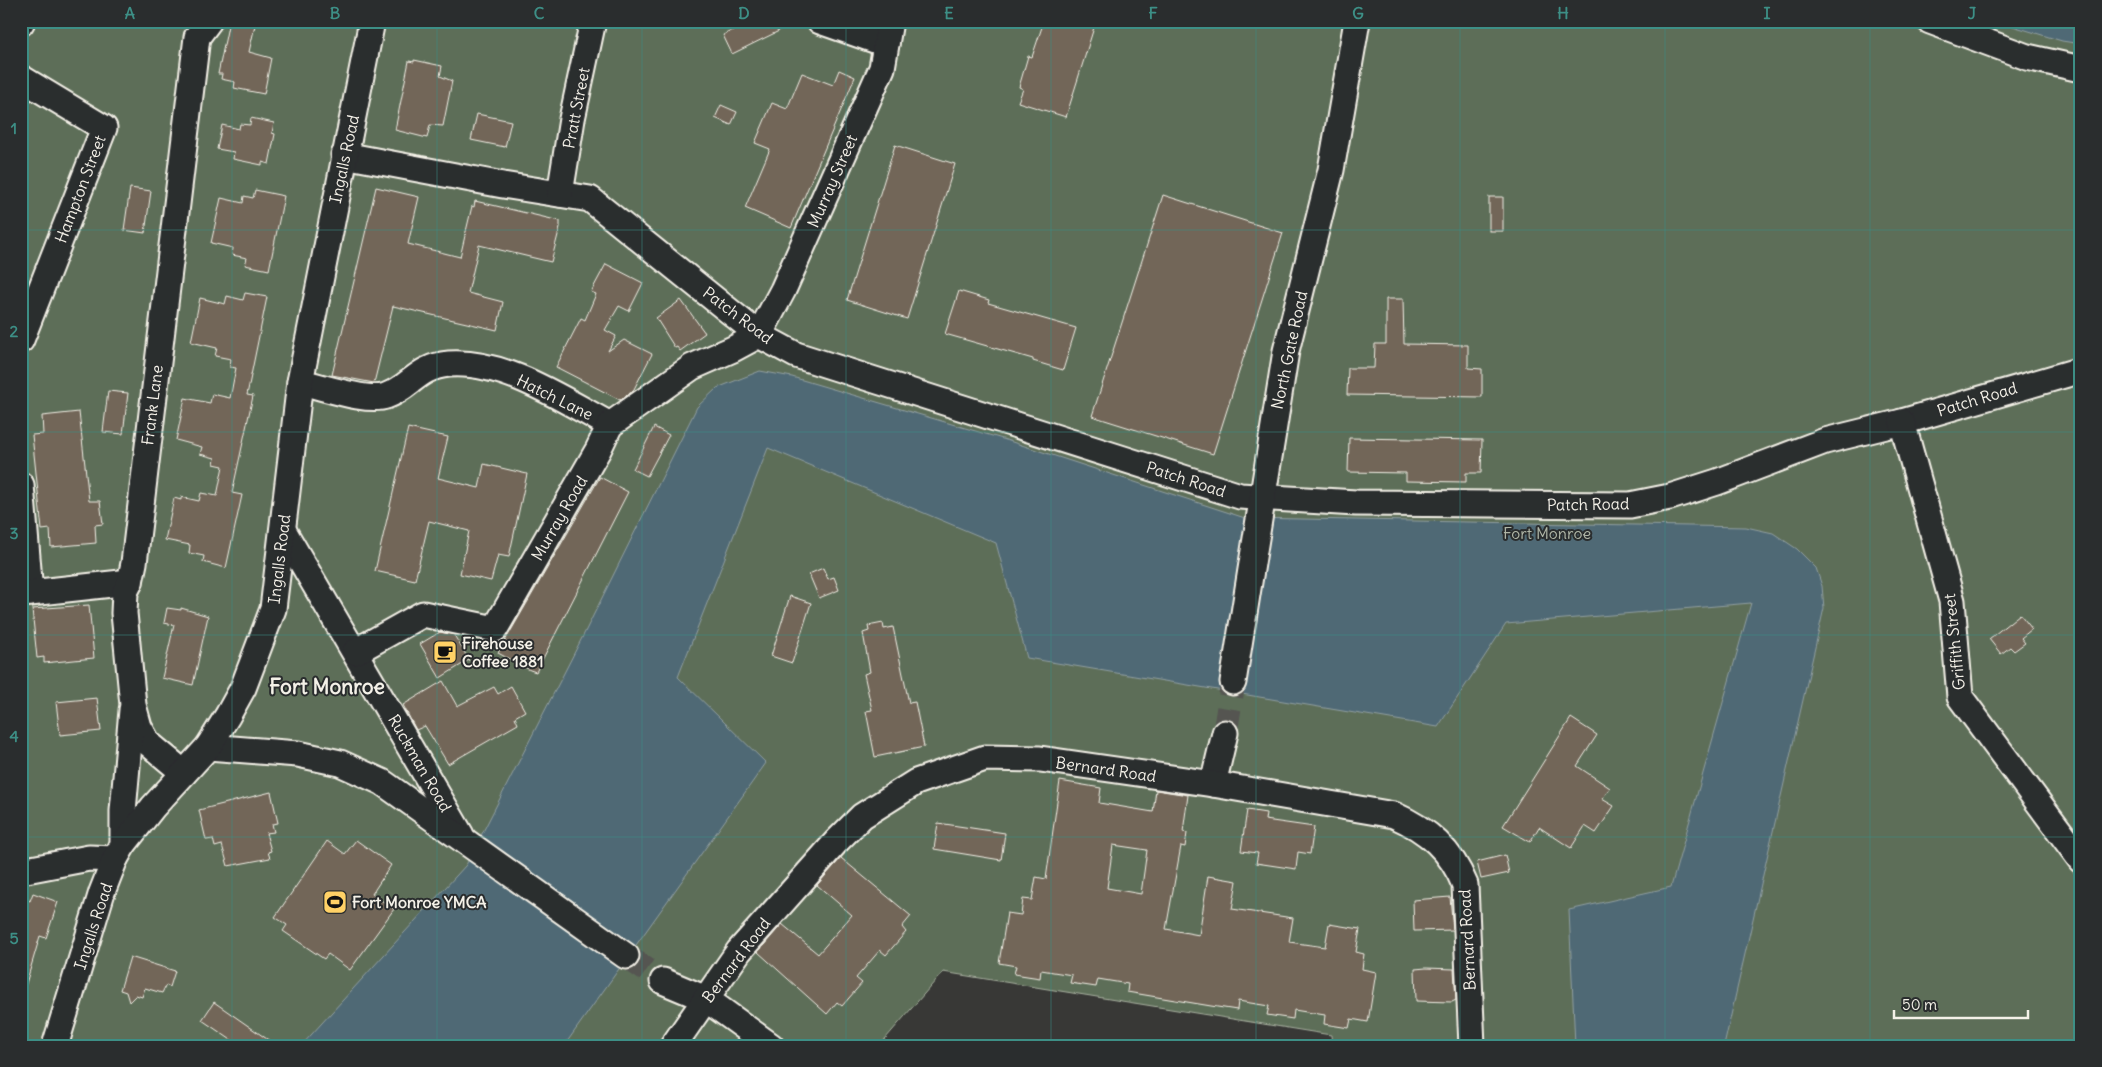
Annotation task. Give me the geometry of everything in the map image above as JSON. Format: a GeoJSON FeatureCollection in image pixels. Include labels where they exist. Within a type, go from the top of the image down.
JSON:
{"type":"FeatureCollection","features":[{"type":"Feature","properties":{"kind":"street","name":"Frank Lane"},"geometry":{"type":"LineString","coordinates":[[184,773],[148,743],[139,727],[133,705],[124,613],[125,592],[130,582],[197,38],[209,21]]}},
{"type":"Feature","properties":{"kind":"street","name":"Ingalls Road"},"geometry":{"type":"LineString","coordinates":[[55,1046],[102,892],[119,852],[153,807],[208,747],[244,688],[270,618],[283,530],[300,382],[372,21]]}},
{"type":"Feature","properties":{"kind":"street","name":"Pratt Street"},"geometry":{"type":"LineString","coordinates":[[560,194],[572,119],[593,21]]}},
{"type":"Feature","properties":{"kind":"street"},"geometry":{"type":"LineString","coordinates":[[820,21],[888,32]]}},
{"type":"Feature","properties":{"kind":"street","name":"North Gate Road"},"geometry":{"type":"LineString","coordinates":[[1233,682],[1286,351],[1331,170],[1357,21]]}},
{"type":"Feature","properties":{"kind":"street"},"geometry":{"type":"LineString","coordinates":[[1930,21],[2027,57],[2081,69]]}},
{"type":"Feature","properties":{"kind":"street","name":"Murray Street"},"geometry":{"type":"LineString","coordinates":[[759,335],[783,290],[878,75],[888,32]]}},
{"type":"Feature","properties":{"kind":"street","name":"Hampton Street"},"geometry":{"type":"LineString","coordinates":[[21,78],[104,128],[21,340]]}},
{"type":"Feature","properties":{"kind":"street","name":"Patch Road"},"geometry":{"type":"LineString","coordinates":[[344,155],[590,199],[759,335],[796,355],[1240,496],[1261,505],[1356,503],[1630,505],[1670,497],[1717,482],[1825,441],[1902,422],[2081,370]]}},
{"type":"Feature","properties":{"kind":"street","name":"Murray Road"},"geometry":{"type":"LineString","coordinates":[[355,652],[423,614],[495,629],[593,459],[610,425],[692,367],[759,335]]}},
{"type":"Feature","properties":{"kind":"street","name":"Hatch Lane"},"geometry":{"type":"LineString","coordinates":[[300,382],[364,397],[380,398],[397,390],[428,368],[462,364],[528,380],[610,425]]}},
{"type":"Feature","properties":{"kind":"street","name":"Griffith Street"},"geometry":{"type":"LineString","coordinates":[[1902,422],[1952,601],[1960,697],[2081,860]]}},
{"type":"Feature","properties":{"kind":"street"},"geometry":{"type":"LineString","coordinates":[[21,485],[26,594],[130,582]]}},
{"type":"Feature","properties":{"kind":"street","name":"Ruckman Road"},"geometry":{"type":"LineString","coordinates":[[283,530],[465,842]]}},
{"type":"Feature","properties":{"kind":"street"},"geometry":{"type":"LineString","coordinates":[[21,871],[119,852],[133,705]]}},
{"type":"Feature","properties":{"kind":"street"},"geometry":{"type":"LineString","coordinates":[[1213,784],[1225,733]]}},
{"type":"Feature","properties":{"kind":"street","name":"Ruckman Road"},"geometry":{"type":"LineString","coordinates":[[208,747],[307,756],[340,763],[382,782],[626,956]]}},
{"type":"Feature","properties":{"kind":"street"},"geometry":{"type":"LineString","coordinates":[[382,782],[400,782],[408,778],[414,771],[417,757]]}},
{"type":"Feature","properties":{"kind":"street","name":"Bernard Road"},"geometry":{"type":"LineString","coordinates":[[673,1046],[739,951],[837,840],[862,816],[916,782],[985,758],[1029,758],[1213,784],[1394,815],[1417,825],[1442,845],[1457,866],[1465,885],[1472,1046]]}},
{"type":"Feature","properties":{"kind":"street"},"geometry":{"type":"LineString","coordinates":[[663,981],[706,999],[771,1046]]}},
{"type":"Feature","properties":{"kind":"green space","name":"Fort Monroe"},"geometry":{"type":"Polygon","coordinates":[[[21,21],[2068,21],[2081,24],[2081,1046],[1332,1046],[1331,1035],[943,972],[879,1046],[21,1046],[21,21]]]}},
{"type":"Feature","properties":{"kind":"water"},"geometry":{"type":"Polygon","coordinates":[[[1996,21],[2081,21],[2081,44],[2062,41],[1996,21]]]}},
{"type":"Feature","properties":{"kind":"water"},"geometry":{"type":"Polygon","coordinates":[[[760,371],[792,377],[1006,440],[1245,518],[1746,527],[1773,533],[1797,549],[1816,568],[1822,586],[1824,608],[1724,1046],[1575,1046],[1569,910],[1671,887],[1751,603],[1506,624],[1438,727],[1027,658],[996,543],[768,448],[678,677],[766,763],[564,1046],[301,1046],[466,865],[697,407],[717,388],[760,371]]]}},
{"type":"Feature","properties":{"kind":"building"},"geometry":{"type":"Polygon","coordinates":[[[229,21],[256,21],[249,52],[271,58],[264,94],[234,88],[235,82],[221,79],[222,74],[218,74],[229,21]]]}},
{"type":"Feature","properties":{"kind":"building"},"geometry":{"type":"Polygon","coordinates":[[[752,21],[774,21],[779,31],[732,54],[723,35],[752,21]]]}},
{"type":"Feature","properties":{"kind":"building"},"geometry":{"type":"Polygon","coordinates":[[[1044,21],[1096,21],[1066,117],[1018,102],[1023,89],[1019,87],[1028,56],[1032,57],[1044,21]]]}},
{"type":"Feature","properties":{"kind":"building"},"geometry":{"type":"Polygon","coordinates":[[[414,60],[442,66],[440,76],[452,81],[443,126],[430,125],[427,138],[395,130],[409,61],[414,62],[414,60]]]}},
{"type":"Feature","properties":{"kind":"building"},"geometry":{"type":"Polygon","coordinates":[[[839,70],[855,77],[791,228],[745,208],[770,149],[755,143],[772,103],[787,109],[802,73],[833,85],[839,70]]]}},
{"type":"Feature","properties":{"kind":"building"},"geometry":{"type":"Polygon","coordinates":[[[721,105],[737,112],[731,125],[715,118],[721,105]]]}},
{"type":"Feature","properties":{"kind":"building"},"geometry":{"type":"Polygon","coordinates":[[[477,114],[511,121],[505,147],[471,140],[477,114]]]}},
{"type":"Feature","properties":{"kind":"building"},"geometry":{"type":"Polygon","coordinates":[[[251,118],[274,123],[272,133],[275,134],[269,164],[262,162],[262,165],[233,159],[234,152],[217,149],[222,125],[239,129],[240,124],[250,125],[251,118]]]}},
{"type":"Feature","properties":{"kind":"building"},"geometry":{"type":"Polygon","coordinates":[[[895,145],[955,164],[907,319],[847,300],[895,145]]]}},
{"type":"Feature","properties":{"kind":"building"},"geometry":{"type":"Polygon","coordinates":[[[376,187],[419,197],[408,244],[460,257],[472,206],[474,207],[475,201],[560,221],[560,227],[551,262],[479,245],[468,293],[503,302],[497,330],[393,306],[374,383],[332,375],[376,187]]]}},
{"type":"Feature","properties":{"kind":"building"},"geometry":{"type":"Polygon","coordinates":[[[130,188],[151,191],[145,233],[124,230],[130,188]]]}},
{"type":"Feature","properties":{"kind":"building"},"geometry":{"type":"Polygon","coordinates":[[[255,190],[284,196],[269,270],[245,265],[247,258],[232,255],[233,248],[211,243],[221,198],[243,203],[244,196],[253,198],[255,190]]]}},
{"type":"Feature","properties":{"kind":"building"},"geometry":{"type":"Polygon","coordinates":[[[1163,195],[1283,233],[1213,454],[1092,416],[1163,195]]]}},
{"type":"Feature","properties":{"kind":"building"},"geometry":{"type":"Polygon","coordinates":[[[1489,197],[1503,197],[1503,231],[1489,231],[1489,197]]]}},
{"type":"Feature","properties":{"kind":"building"},"geometry":{"type":"Polygon","coordinates":[[[606,264],[643,283],[629,311],[619,306],[605,330],[616,336],[608,351],[624,340],[652,354],[633,391],[620,400],[556,367],[581,318],[585,320],[596,294],[591,292],[606,264]]]}},
{"type":"Feature","properties":{"kind":"building"},"geometry":{"type":"Polygon","coordinates":[[[959,291],[989,300],[988,303],[1076,328],[1063,370],[1033,361],[1033,359],[945,334],[959,291]]]}},
{"type":"Feature","properties":{"kind":"building"},"geometry":{"type":"Polygon","coordinates":[[[245,293],[267,297],[247,395],[253,396],[232,493],[242,495],[226,568],[203,562],[204,556],[189,553],[190,545],[165,540],[174,498],[181,500],[181,497],[199,501],[201,493],[217,496],[223,466],[214,464],[215,458],[200,454],[202,447],[176,440],[185,398],[210,403],[212,394],[230,398],[236,368],[230,367],[231,359],[215,356],[217,348],[191,342],[200,298],[225,304],[227,296],[243,300],[245,293]]]}},
{"type":"Feature","properties":{"kind":"building"},"geometry":{"type":"Polygon","coordinates":[[[1386,299],[1403,299],[1404,344],[1468,345],[1468,368],[1482,369],[1482,397],[1347,395],[1348,368],[1374,368],[1375,344],[1386,344],[1386,299]]]}},
{"type":"Feature","properties":{"kind":"building"},"geometry":{"type":"Polygon","coordinates":[[[681,300],[705,333],[680,351],[677,347],[675,348],[656,318],[681,300]]]}},
{"type":"Feature","properties":{"kind":"building"},"geometry":{"type":"Polygon","coordinates":[[[108,391],[128,393],[123,434],[103,432],[108,391]]]}},
{"type":"Feature","properties":{"kind":"building"},"geometry":{"type":"Polygon","coordinates":[[[79,412],[89,501],[100,501],[103,524],[95,525],[96,543],[51,547],[50,529],[42,530],[32,435],[43,434],[42,416],[79,412]]]}},
{"type":"Feature","properties":{"kind":"building"},"geometry":{"type":"Polygon","coordinates":[[[654,427],[669,435],[647,476],[633,469],[654,427]]]}},
{"type":"Feature","properties":{"kind":"building"},"geometry":{"type":"Polygon","coordinates":[[[408,428],[448,437],[438,478],[479,488],[484,464],[527,474],[509,557],[498,555],[491,581],[460,574],[469,531],[429,521],[415,580],[375,571],[408,428]]]}},
{"type":"Feature","properties":{"kind":"building"},"geometry":{"type":"Polygon","coordinates":[[[1349,438],[1482,440],[1481,473],[1466,473],[1466,482],[1406,481],[1406,473],[1348,472],[1349,438]]]}},
{"type":"Feature","properties":{"kind":"building"},"geometry":{"type":"Polygon","coordinates":[[[600,477],[628,492],[536,672],[530,670],[498,653],[600,477]]]}},
{"type":"Feature","properties":{"kind":"building"},"geometry":{"type":"Polygon","coordinates":[[[823,568],[828,579],[834,577],[839,590],[819,598],[809,574],[823,568]]]}},
{"type":"Feature","properties":{"kind":"building"},"geometry":{"type":"Polygon","coordinates":[[[790,596],[811,603],[792,663],[771,656],[790,596]]]}},
{"type":"Feature","properties":{"kind":"building"},"geometry":{"type":"Polygon","coordinates":[[[89,605],[94,658],[44,663],[44,657],[37,658],[32,609],[89,605]]]}},
{"type":"Feature","properties":{"kind":"building"},"geometry":{"type":"Polygon","coordinates":[[[167,608],[181,610],[181,608],[208,616],[193,685],[162,678],[174,625],[164,623],[167,608]]]}},
{"type":"Feature","properties":{"kind":"building"},"geometry":{"type":"Polygon","coordinates":[[[2020,614],[2032,629],[2021,638],[2025,643],[2014,651],[2010,647],[2001,654],[1989,639],[2020,614]]]}},
{"type":"Feature","properties":{"kind":"building"},"geometry":{"type":"Polygon","coordinates":[[[883,623],[884,629],[893,627],[909,703],[915,702],[924,747],[875,757],[866,711],[872,710],[864,674],[870,672],[863,633],[869,631],[868,626],[883,623]]]}},
{"type":"Feature","properties":{"kind":"building","name":"Firehouse Coffee 1881"},"geometry":{"type":"Polygon","coordinates":[[[440,632],[454,635],[469,660],[440,678],[420,644],[440,632]]]}},
{"type":"Feature","properties":{"kind":"building"},"geometry":{"type":"Polygon","coordinates":[[[443,681],[457,706],[494,687],[498,694],[511,686],[525,711],[515,717],[518,724],[448,764],[425,726],[416,730],[403,705],[443,681]]]}},
{"type":"Feature","properties":{"kind":"building"},"geometry":{"type":"Polygon","coordinates":[[[97,698],[101,731],[60,735],[56,702],[97,698]]]}},
{"type":"Feature","properties":{"kind":"building"},"geometry":{"type":"Polygon","coordinates":[[[1571,718],[1597,735],[1577,766],[1610,788],[1602,799],[1614,806],[1596,833],[1585,826],[1571,848],[1539,827],[1530,842],[1503,826],[1571,718]]]}},
{"type":"Feature","properties":{"kind":"building"},"geometry":{"type":"Polygon","coordinates":[[[1060,781],[1101,788],[1099,803],[1153,812],[1156,790],[1188,795],[1183,832],[1187,833],[1185,847],[1181,846],[1166,929],[1199,935],[1208,876],[1237,881],[1232,909],[1293,918],[1289,942],[1325,947],[1329,924],[1360,929],[1356,952],[1364,954],[1362,969],[1376,972],[1368,1022],[1351,1019],[1349,1028],[1324,1024],[1325,1015],[1294,1010],[1293,1019],[1267,1015],[1269,1006],[1238,1001],[1237,1010],[1127,992],[1128,984],[1098,979],[1096,987],[1070,983],[1072,975],[1041,970],[1040,978],[1014,974],[1016,966],[999,963],[1007,913],[1021,915],[1023,899],[1032,900],[1036,877],[1046,879],[1060,781]],[[1113,845],[1107,888],[1141,894],[1147,850],[1113,845]]]}},
{"type":"Feature","properties":{"kind":"building"},"geometry":{"type":"Polygon","coordinates":[[[271,792],[278,823],[272,824],[274,832],[266,833],[271,851],[268,852],[270,858],[228,866],[222,845],[215,847],[213,839],[206,840],[199,810],[271,792]]]}},
{"type":"Feature","properties":{"kind":"building"},"geometry":{"type":"Polygon","coordinates":[[[1247,810],[1266,813],[1265,820],[1314,827],[1310,854],[1298,852],[1296,869],[1256,863],[1258,853],[1241,851],[1247,810]]]}},
{"type":"Feature","properties":{"kind":"building"},"geometry":{"type":"Polygon","coordinates":[[[938,823],[1005,833],[1001,860],[934,849],[938,823]]]}},
{"type":"Feature","properties":{"kind":"building","name":"Fort Monroe YMCA"},"geometry":{"type":"Polygon","coordinates":[[[356,840],[391,865],[372,894],[394,909],[350,970],[328,954],[324,959],[283,931],[287,925],[275,917],[327,841],[345,854],[356,840]]]}},
{"type":"Feature","properties":{"kind":"building"},"geometry":{"type":"Polygon","coordinates":[[[1505,855],[1509,873],[1481,879],[1477,862],[1505,855]]]}},
{"type":"Feature","properties":{"kind":"building"},"geometry":{"type":"Polygon","coordinates":[[[841,858],[911,916],[902,927],[906,932],[886,955],[880,950],[856,978],[862,983],[842,1006],[837,1002],[827,1014],[758,952],[782,924],[818,954],[852,915],[817,885],[841,858]]]}},
{"type":"Feature","properties":{"kind":"building"},"geometry":{"type":"Polygon","coordinates":[[[33,893],[58,902],[46,938],[40,936],[25,987],[21,986],[21,897],[30,901],[33,893]]]}},
{"type":"Feature","properties":{"kind":"building"},"geometry":{"type":"Polygon","coordinates":[[[1450,897],[1453,930],[1414,931],[1413,900],[1450,897]]]}},
{"type":"Feature","properties":{"kind":"building"},"geometry":{"type":"Polygon","coordinates":[[[130,957],[175,971],[170,987],[166,985],[162,993],[145,988],[142,997],[136,995],[129,1002],[126,992],[120,990],[130,957]]]}},
{"type":"Feature","properties":{"kind":"building"},"geometry":{"type":"Polygon","coordinates":[[[1415,969],[1454,969],[1456,1000],[1452,1002],[1416,1001],[1415,969]]]}},
{"type":"Feature","properties":{"kind":"building"},"geometry":{"type":"Polygon","coordinates":[[[214,1002],[277,1046],[240,1046],[202,1020],[214,1002]]]}},
{"type":"Feature","properties":{"kind":"tunnel"},"geometry":{"type":"LineString","coordinates":[[1225,733],[1233,682]]}},
{"type":"Feature","properties":{"kind":"tunnel"},"geometry":{"type":"LineString","coordinates":[[626,956],[663,981]]}},
{"type":"Feature","properties":{"kind":"place","name":"Firehouse Coffee 1881"},"geometry":{"type":"Point","coordinates":[445,652]}},
{"type":"Feature","properties":{"kind":"place","name":"Fort Monroe YMCA"},"geometry":{"type":"Point","coordinates":[335,902]}},
{"type":"Feature","properties":{"kind":"district","name":"Fort Monroe"},"geometry":{"type":"Point","coordinates":[327,686]}}]}
